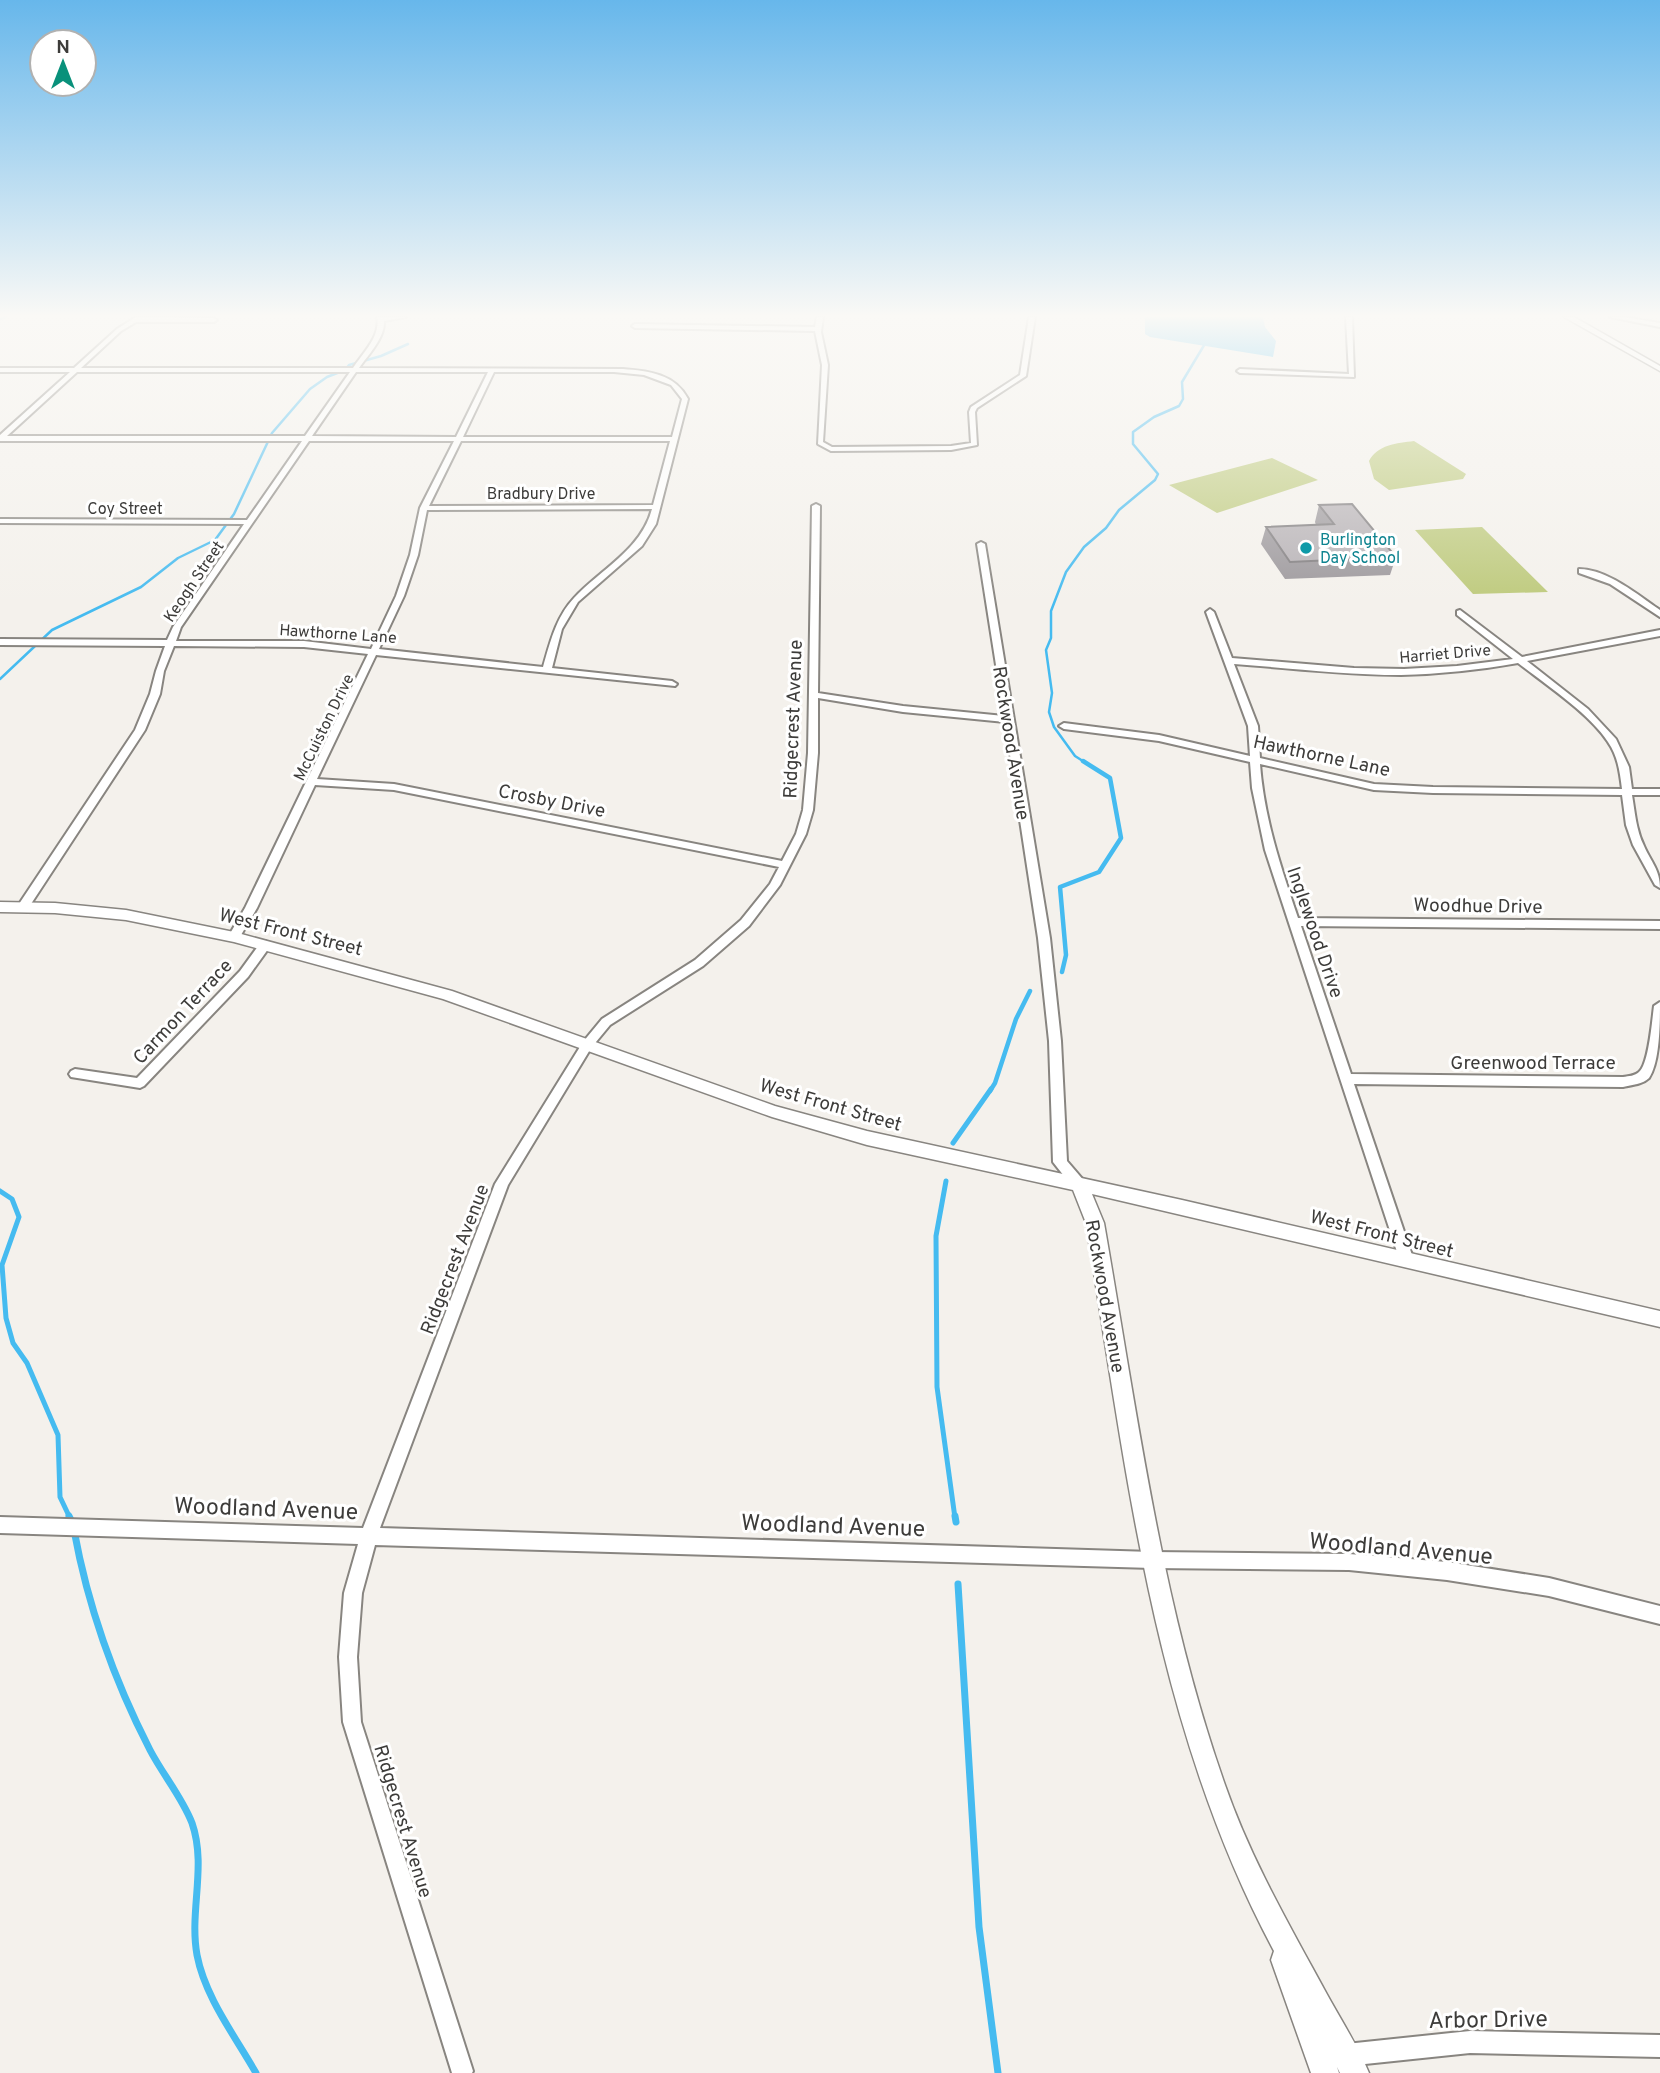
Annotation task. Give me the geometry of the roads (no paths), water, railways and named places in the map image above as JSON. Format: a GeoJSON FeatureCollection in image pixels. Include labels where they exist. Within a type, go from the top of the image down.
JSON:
{"type":"FeatureCollection","features":[{"type":"Feature","properties":{"kind":"street"},"geometry":{"type":"LineString","coordinates":[[0,438],[27,414]]}},
{"type":"Feature","properties":{"kind":"street","name":"Keogh Street"},"geometry":{"type":"LineString","coordinates":[[23,907],[140,730],[155,695],[170,644],[191,606],[325,414]]}},
{"type":"Feature","properties":{"kind":"street","name":"McCuiston Drive"},"geometry":{"type":"LineString","coordinates":[[234,937],[251,908],[312,782],[407,578],[424,508],[470,414]]}},
{"type":"Feature","properties":{"kind":"street"},"geometry":{"type":"LineString","coordinates":[[547,669],[563,617],[584,590],[639,544],[652,524],[681,414]]}},
{"type":"Feature","properties":{"kind":"street"},"geometry":{"type":"LineString","coordinates":[[820,414],[820,443],[823,446],[842,449],[971,446],[976,440],[972,414]]}},
{"type":"Feature","properties":{"kind":"street"},"geometry":{"type":"LineString","coordinates":[[0,438],[675,439]]}},
{"type":"Feature","properties":{"kind":"street","name":"Ridgecrest Avenue"},"geometry":{"type":"LineString","coordinates":[[462,2071],[352,1722],[348,1657],[353,1593],[369,1534],[502,1184],[587,1045],[606,1022],[699,963],[723,944],[761,904],[801,834],[808,810],[813,753],[813,541],[816,506]]}},
{"type":"Feature","properties":{"kind":"street","name":"Bradbury Drive"},"geometry":{"type":"LineString","coordinates":[[424,508],[657,507]]}},
{"type":"Feature","properties":{"kind":"street","name":"Coy Street"},"geometry":{"type":"LineString","coordinates":[[0,522],[250,522]]}},
{"type":"Feature","properties":{"kind":"street","name":"Rockwood Avenue"},"geometry":{"type":"LineString","coordinates":[[981,544],[1044,938],[1055,1041],[1060,1162],[1080,1186],[1096,1223],[1165,1622],[1210,1775],[1267,1915],[1321,2065]]}},
{"type":"Feature","properties":{"kind":"street"},"geometry":{"type":"LineString","coordinates":[[1582,572],[1613,582],[1660,614]]}},
{"type":"Feature","properties":{"kind":"street","name":"Inglewood Drive"},"geometry":{"type":"LineString","coordinates":[[1210,612],[1253,726],[1261,818],[1407,1261]]}},
{"type":"Feature","properties":{"kind":"street"},"geometry":{"type":"LineString","coordinates":[[1460,613],[1601,725],[1620,755],[1624,767],[1630,825],[1660,885]]}},
{"type":"Feature","properties":{"kind":"street","name":"Harriet Drive"},"geometry":{"type":"LineString","coordinates":[[1230,661],[1409,672],[1448,670],[1660,633]]}},
{"type":"Feature","properties":{"kind":"street","name":"Hawthorne Lane"},"geometry":{"type":"LineString","coordinates":[[0,642],[304,644],[671,684]]}},
{"type":"Feature","properties":{"kind":"street"},"geometry":{"type":"LineString","coordinates":[[814,695],[914,711],[1007,719]]}},
{"type":"Feature","properties":{"kind":"street","name":"Hawthorne Lane"},"geometry":{"type":"LineString","coordinates":[[1064,726],[1159,738],[1344,781],[1398,789],[1660,792]]}},
{"type":"Feature","properties":{"kind":"street","name":"Crosby Drive"},"geometry":{"type":"LineString","coordinates":[[312,782],[394,787],[784,865]]}},
{"type":"Feature","properties":{"kind":"street","name":"West Front Street"},"geometry":{"type":"LineString","coordinates":[[0,907],[126,915],[234,937],[447,995],[793,1118],[894,1144],[1195,1210],[1660,1320]]}},
{"type":"Feature","properties":{"kind":"street","name":"Woodhue Drive"},"geometry":{"type":"LineString","coordinates":[[1295,922],[1660,925]]}},
{"type":"Feature","properties":{"kind":"street","name":"Carmon Terrace"},"geometry":{"type":"LineString","coordinates":[[75,1074],[140,1083],[244,974],[265,945]]}},
{"type":"Feature","properties":{"kind":"street","name":"Greenwood Terrace"},"geometry":{"type":"LineString","coordinates":[[1347,1079],[1623,1082],[1639,1079],[1648,1073],[1651,1064],[1660,1006]]}},
{"type":"Feature","properties":{"kind":"street","name":"Woodland Avenue"},"geometry":{"type":"LineString","coordinates":[[0,1525],[369,1534],[1153,1560],[1349,1562],[1447,1571],[1549,1587],[1660,1615]]}},
{"type":"Feature","properties":{"kind":"street","name":"Rockwood Avenue"},"geometry":{"type":"LineString","coordinates":[[1267,1915],[1350,2064]]}},
{"type":"Feature","properties":{"kind":"street","name":"Arbor Drive"},"geometry":{"type":"LineString","coordinates":[[1321,2065],[1350,2064],[1470,2042],[1660,2046]]}},
{"type":"Feature","properties":{"kind":"waterway"},"geometry":{"type":"LineString","coordinates":[[0,679],[52,630],[141,587],[178,558],[215,540],[234,514],[272,433],[289,414]]}},
{"type":"Feature","properties":{"kind":"waterway"},"geometry":{"type":"LineString","coordinates":[[1086,763],[1075,756],[1054,727],[1049,712],[1052,693],[1046,650],[1051,638],[1051,611],[1066,572],[1084,547],[1106,528],[1119,510],[1155,480],[1158,474],[1133,444],[1133,432],[1161,414]]}},
{"type":"Feature","properties":{"kind":"waterway"},"geometry":{"type":"LineString","coordinates":[[1062,972],[1066,955],[1060,887],[1099,872],[1121,838],[1110,778],[1083,761]]}},
{"type":"Feature","properties":{"kind":"waterway"},"geometry":{"type":"LineString","coordinates":[[990,1091],[1016,1019],[1030,991]]}},
{"type":"Feature","properties":{"kind":"waterway"},"geometry":{"type":"LineString","coordinates":[[953,1143],[991,1089]]}},
{"type":"Feature","properties":{"kind":"waterway"},"geometry":{"type":"LineString","coordinates":[[946,1181],[936,1236],[937,1387],[955,1518]]}},
{"type":"Feature","properties":{"kind":"waterway"},"geometry":{"type":"LineString","coordinates":[[0,1191],[12,1199],[19,1217],[2,1265],[6,1318],[13,1343],[27,1363],[58,1435],[60,1497],[70,1518]]}},
{"type":"Feature","properties":{"kind":"waterway"},"geometry":{"type":"LineString","coordinates":[[955,1516],[956,1522]]}},
{"type":"Feature","properties":{"kind":"waterway"},"geometry":{"type":"LineString","coordinates":[[70,1518],[72,1522]]}},
{"type":"Feature","properties":{"kind":"waterway"},"geometry":{"type":"LineString","coordinates":[[74,1530],[87,1587],[114,1670],[150,1750],[192,1823],[198,1856],[195,1938],[201,1971],[214,2001],[256,2073]]}},
{"type":"Feature","properties":{"kind":"waterway"},"geometry":{"type":"LineString","coordinates":[[958,1584],[979,1927],[998,2073]]}},
{"type":"Feature","properties":{"kind":"place","name":"Burlington Day School"},"geometry":{"type":"Point","coordinates":[1306,548]}}]}
